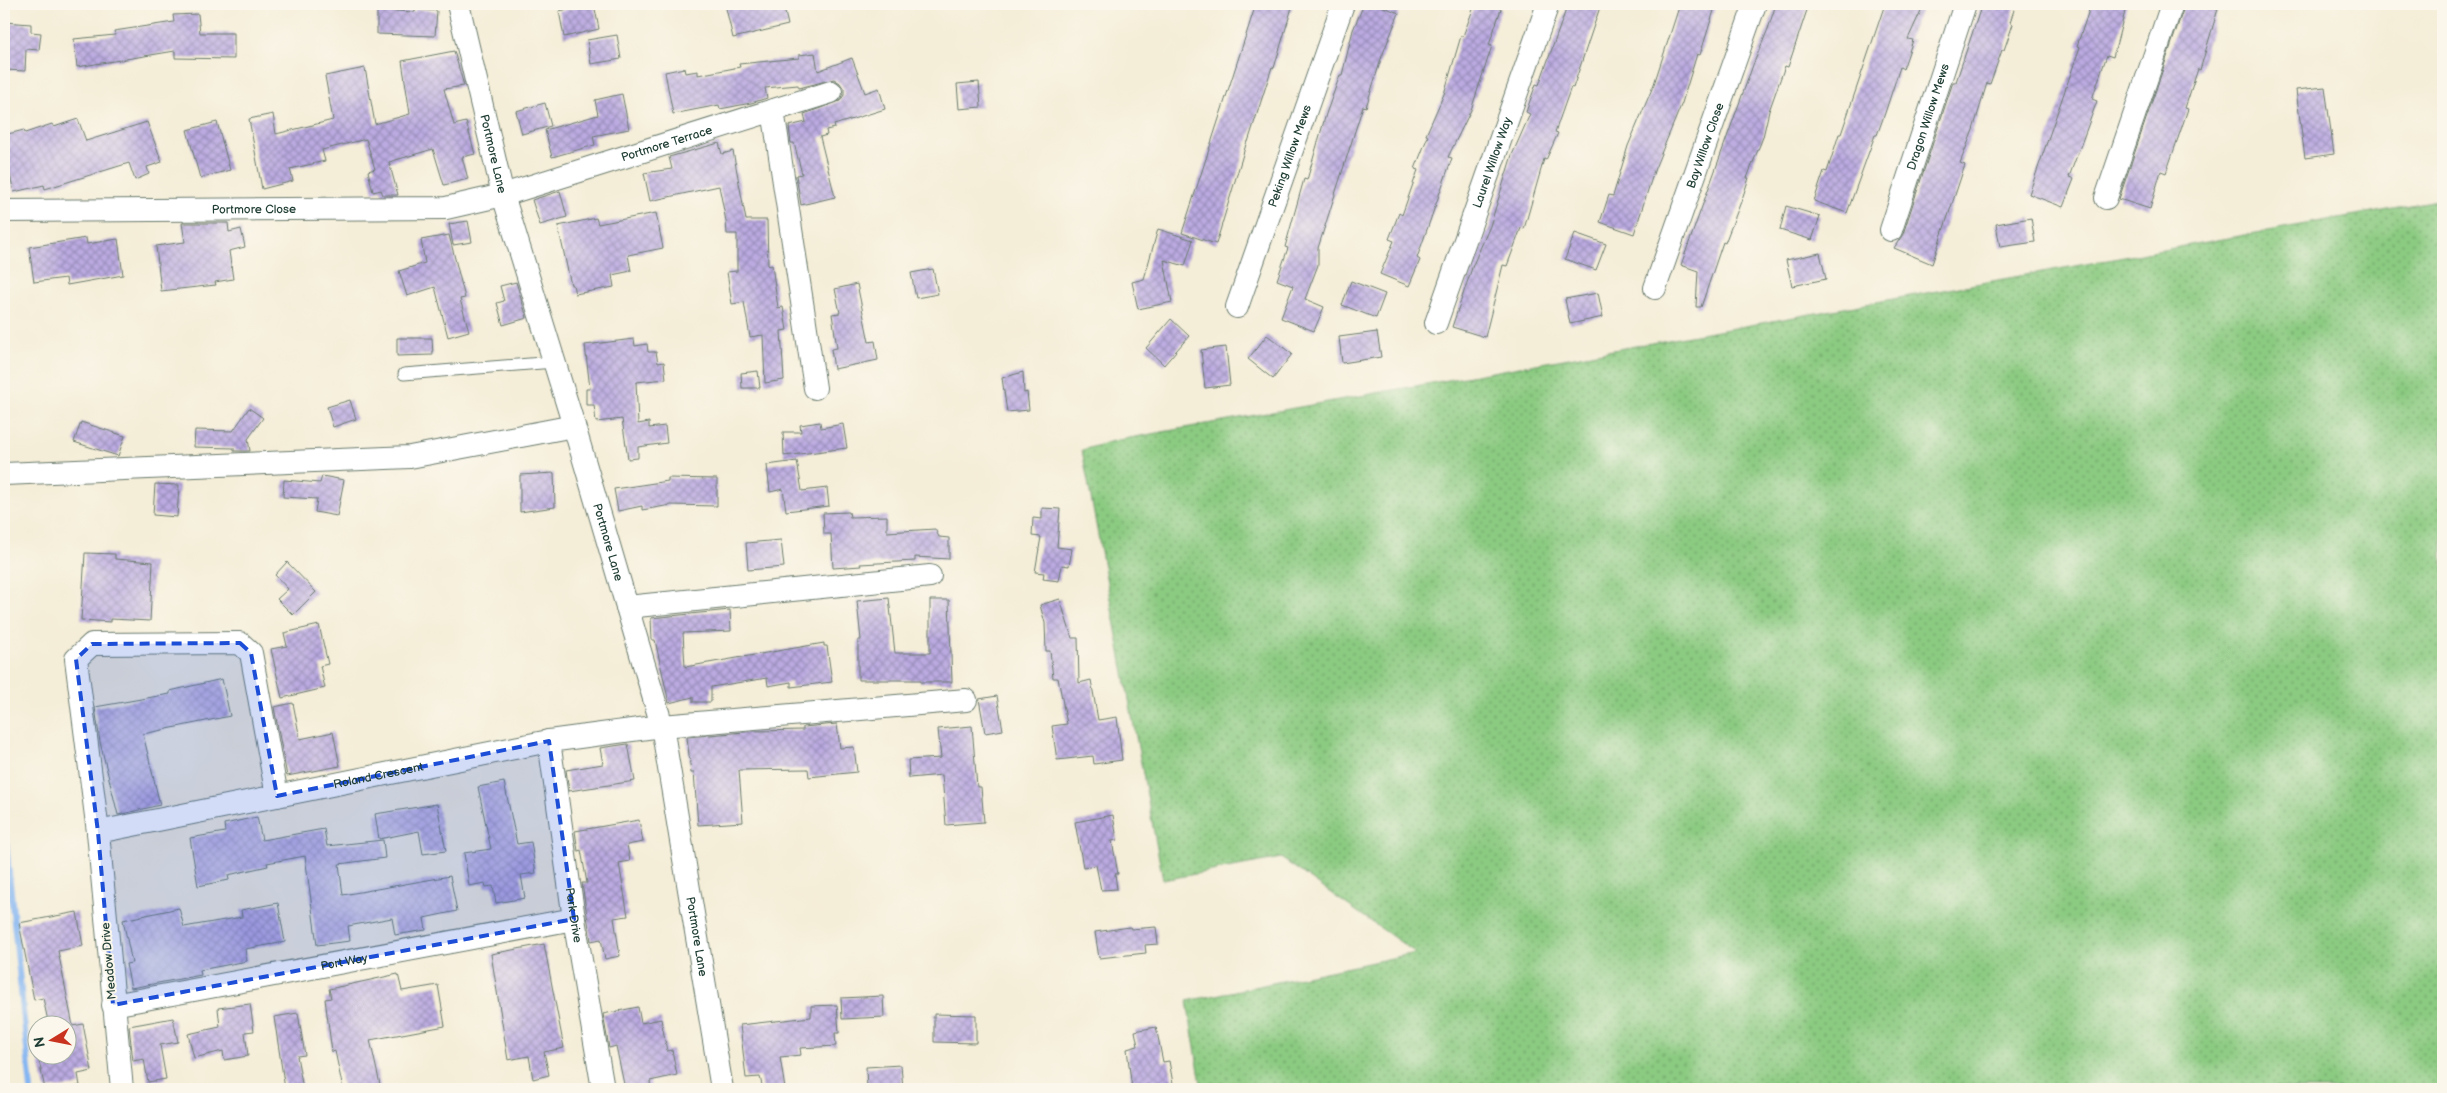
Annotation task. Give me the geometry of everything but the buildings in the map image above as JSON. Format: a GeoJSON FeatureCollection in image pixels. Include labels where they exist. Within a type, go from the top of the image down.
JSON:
{"type":"FeatureCollection","features":[{"type":"Feature","properties":{"kind":"street","name":"Portmore Lane"},"geometry":{"type":"LineString","coordinates":[[458,4],[503,195],[574,426],[662,726],[722,1089]]}},
{"type":"Feature","properties":{"kind":"street","name":"Peking Willow Mews"},"geometry":{"type":"LineString","coordinates":[[1237,307],[1343,4]]}},
{"type":"Feature","properties":{"kind":"street","name":"Laurel Willow Way"},"geometry":{"type":"LineString","coordinates":[[1436,322],[1548,4]]}},
{"type":"Feature","properties":{"kind":"street","name":"Bay Willow Close"},"geometry":{"type":"LineString","coordinates":[[1655,288],[1755,4]]}},
{"type":"Feature","properties":{"kind":"street","name":"Dragon Willow Mews"},"geometry":{"type":"LineString","coordinates":[[1891,230],[1965,4]]}},
{"type":"Feature","properties":{"kind":"street"},"geometry":{"type":"LineString","coordinates":[[2106,198],[2172,4]]}},
{"type":"Feature","properties":{"kind":"street","name":"Portmore Terrace"},"geometry":{"type":"LineString","coordinates":[[503,195],[831,92]]}},
{"type":"Feature","properties":{"kind":"street"},"geometry":{"type":"LineString","coordinates":[[773,110],[815,388]]}},
{"type":"Feature","properties":{"kind":"street","name":"Portmore Close"},"geometry":{"type":"LineString","coordinates":[[4,211],[446,208],[503,195]]}},
{"type":"Feature","properties":{"kind":"street"},"geometry":{"type":"LineString","coordinates":[[4,474],[410,457],[574,426]]}},
{"type":"Feature","properties":{"kind":"street"},"geometry":{"type":"LineString","coordinates":[[627,607],[930,576]]}},
{"type":"Feature","properties":{"kind":"street","name":"Meadow Drive"},"geometry":{"type":"LineString","coordinates":[[122,1089],[98,832],[76,659],[92,644],[240,642],[251,653],[277,796]]}},
{"type":"Feature","properties":{"kind":"street","name":"Roland Crescent"},"geometry":{"type":"LineString","coordinates":[[98,832],[549,741],[662,726],[966,700]]}},
{"type":"Feature","properties":{"kind":"street","name":"Park Drive"},"geometry":{"type":"LineString","coordinates":[[549,741],[574,919],[603,1089]]}},
{"type":"Feature","properties":{"kind":"street","name":"Port Way"},"geometry":{"type":"LineString","coordinates":[[113,1005],[574,919]]}},
{"type":"Feature","properties":{"kind":"lane"},"geometry":{"type":"LineString","coordinates":[[404,374],[554,362]]}},
{"type":"Feature","properties":{"kind":"highlighted area"},"geometry":{"type":"Polygon","coordinates":[[[240,643],[251,653],[277,796],[549,741],[574,919],[113,1005],[98,832],[76,659],[92,644],[240,643]]]}},
{"type":"Feature","properties":{"kind":"green space"},"geometry":{"type":"Polygon","coordinates":[[[2443,199],[2443,1089],[1202,1089],[1187,1001],[1416,953],[1281,858],[1163,880],[1082,450],[1113,441],[2443,199]]]}},
{"type":"Feature","properties":{"kind":"waterway"},"geometry":{"type":"LineString","coordinates":[[4,824],[31,1089]]}}]}
